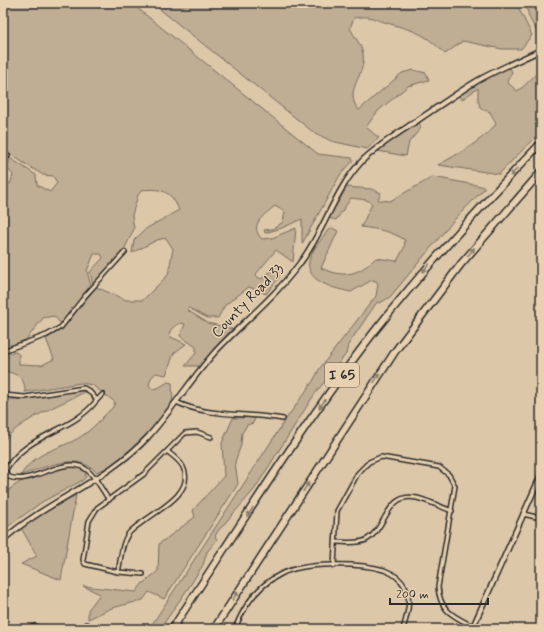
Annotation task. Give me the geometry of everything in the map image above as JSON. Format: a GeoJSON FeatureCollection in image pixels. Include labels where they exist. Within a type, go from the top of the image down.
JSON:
{"type":"FeatureCollection","features":[{"type":"Feature","properties":{"kind":"highway","name":"I 65"},"geometry":{"type":"LineString","coordinates":[[172,629],[314,416],[374,333],[438,254],[541,144]]}},
{"type":"Feature","properties":{"kind":"highway","name":"I 65"},"geometry":{"type":"LineString","coordinates":[[214,629],[396,350],[461,264],[541,172]]}},
{"type":"Feature","properties":{"kind":"street","name":"County Road 33"},"geometry":{"type":"LineString","coordinates":[[3,540],[37,513],[95,480],[115,466],[141,444],[213,354],[269,300],[299,264],[341,189],[355,169],[368,156],[395,135],[471,85],[493,72],[541,50]]}},
{"type":"Feature","properties":{"kind":"street"},"geometry":{"type":"LineString","coordinates":[[3,154],[8,156]]}},
{"type":"Feature","properties":{"kind":"street"},"geometry":{"type":"LineString","coordinates":[[3,351],[58,330],[125,252]]}},
{"type":"Feature","properties":{"kind":"street"},"geometry":{"type":"LineString","coordinates":[[3,395],[25,397],[84,388],[97,400]]}},
{"type":"Feature","properties":{"kind":"street"},"geometry":{"type":"LineString","coordinates":[[102,394],[86,413],[22,449],[4,471],[9,477],[20,479],[63,466],[75,466],[86,469],[109,500]]}},
{"type":"Feature","properties":{"kind":"street"},"geometry":{"type":"LineString","coordinates":[[176,402],[190,408],[220,414],[260,415],[283,419]]}},
{"type":"Feature","properties":{"kind":"street"},"geometry":{"type":"LineString","coordinates":[[143,574],[118,572],[88,566],[83,561],[91,517],[95,510],[136,482],[168,452],[180,437],[187,432],[197,432],[211,437]]}},
{"type":"Feature","properties":{"kind":"street"},"geometry":{"type":"LineString","coordinates":[[118,572],[127,535],[167,505],[183,488],[186,478],[184,468],[168,452]]}},
{"type":"Feature","properties":{"kind":"street"},"geometry":{"type":"LineString","coordinates":[[334,566],[338,510],[344,496],[358,473],[369,462],[381,457],[438,467],[449,475],[455,486],[438,587],[439,598],[445,610],[473,628],[541,475]]}},
{"type":"Feature","properties":{"kind":"street"},"geometry":{"type":"LineString","coordinates":[[336,542],[366,541],[377,532],[393,504],[403,498],[416,498],[452,511]]}},
{"type":"Feature","properties":{"kind":"street"},"geometry":{"type":"LineString","coordinates":[[523,514],[541,518]]}},
{"type":"Feature","properties":{"kind":"street"},"geometry":{"type":"LineString","coordinates":[[235,629],[248,601],[260,588],[289,570],[304,566],[334,566],[384,570],[401,581],[406,590],[408,599],[403,629]]}},
{"type":"Feature","properties":{"kind":"street"},"geometry":{"type":"LineString","coordinates":[[80,629],[88,624],[96,629]]}},
{"type":"Feature","properties":{"kind":"street"},"geometry":{"type":"LineString","coordinates":[[27,629],[34,626],[41,629]]}},
{"type":"Feature","properties":{"kind":"shaded area"},"geometry":{"type":"Polygon","coordinates":[[[3,3],[131,3],[318,154],[352,158],[353,161],[340,175],[302,244],[302,219],[282,228],[265,233],[264,230],[273,229],[283,222],[285,212],[275,206],[262,217],[257,225],[257,229],[258,234],[262,239],[272,238],[296,228],[293,262],[276,250],[256,274],[257,277],[261,279],[279,266],[279,278],[266,294],[249,287],[225,305],[218,318],[207,318],[189,308],[187,310],[208,323],[232,329],[201,366],[185,366],[196,353],[196,347],[180,336],[185,324],[181,323],[176,325],[170,331],[169,336],[186,344],[174,353],[166,375],[156,373],[151,378],[149,385],[152,389],[158,388],[168,382],[172,383],[173,396],[171,404],[159,422],[138,443],[115,462],[96,472],[88,466],[70,462],[50,465],[21,475],[27,466],[35,459],[51,450],[78,439],[90,430],[113,407],[115,402],[92,385],[81,383],[25,392],[22,379],[3,370],[3,354],[16,352],[19,355],[19,364],[42,365],[54,359],[46,339],[63,329],[96,287],[126,300],[143,300],[168,275],[173,249],[166,238],[157,240],[132,253],[134,240],[147,228],[179,210],[173,199],[165,192],[160,190],[142,190],[138,195],[132,215],[134,229],[123,252],[93,285],[90,272],[103,258],[101,254],[94,254],[87,271],[91,286],[61,324],[54,316],[43,318],[26,340],[3,348],[3,182],[10,184],[13,175],[7,168],[10,158],[36,175],[37,185],[50,192],[57,183],[53,176],[43,175],[8,153],[3,153],[3,3]]]}},
{"type":"Feature","properties":{"kind":"shaded area"},"geometry":{"type":"Polygon","coordinates":[[[152,3],[516,3],[532,35],[521,49],[502,49],[463,41],[445,54],[424,36],[410,30],[370,17],[354,18],[350,28],[360,44],[363,54],[362,69],[354,89],[353,96],[354,103],[359,110],[402,73],[413,70],[426,73],[429,80],[408,86],[378,111],[366,127],[379,138],[367,149],[331,141],[313,132],[152,3]]]}},
{"type":"Feature","properties":{"kind":"shaded area"},"geometry":{"type":"Polygon","coordinates":[[[531,3],[541,3],[540,38],[529,17],[527,9],[531,3]]]}},
{"type":"Feature","properties":{"kind":"shaded area"},"geometry":{"type":"Polygon","coordinates":[[[509,66],[512,72],[507,82],[517,91],[541,69],[541,131],[499,174],[438,165],[476,142],[496,124],[490,112],[481,109],[478,101],[478,88],[461,100],[459,96],[473,86],[509,66]]]}},
{"type":"Feature","properties":{"kind":"shaded area"},"geometry":{"type":"Polygon","coordinates":[[[419,122],[421,128],[409,142],[406,156],[377,151],[419,122]]]}},
{"type":"Feature","properties":{"kind":"shaded area"},"geometry":{"type":"Polygon","coordinates":[[[433,177],[485,188],[454,220],[390,297],[380,303],[377,302],[348,345],[346,354],[314,395],[254,490],[218,531],[215,536],[217,540],[207,552],[203,565],[160,629],[149,629],[286,419],[313,381],[320,368],[376,296],[378,284],[376,281],[372,280],[351,292],[330,286],[317,279],[309,268],[309,261],[317,245],[328,230],[332,228],[338,231],[321,268],[344,274],[350,274],[363,269],[376,258],[397,261],[404,248],[405,240],[394,234],[361,227],[372,204],[367,200],[351,198],[336,220],[329,218],[347,187],[371,189],[381,193],[378,200],[390,201],[433,177]]]}},
{"type":"Feature","properties":{"kind":"shaded area"},"geometry":{"type":"Polygon","coordinates":[[[78,390],[85,392],[29,420],[10,434],[3,442],[3,408],[11,399],[27,399],[78,390]]]}},
{"type":"Feature","properties":{"kind":"shaded area"},"geometry":{"type":"Polygon","coordinates":[[[254,417],[255,419],[253,423],[247,425],[242,433],[241,445],[235,462],[238,484],[164,599],[149,592],[143,600],[112,608],[88,619],[88,610],[100,594],[83,586],[136,592],[142,584],[158,571],[159,544],[195,517],[193,510],[224,476],[222,443],[233,418],[254,417]]]}},
{"type":"Feature","properties":{"kind":"shaded area"},"geometry":{"type":"Polygon","coordinates":[[[78,467],[85,471],[86,477],[83,480],[42,502],[3,530],[3,492],[6,493],[12,487],[30,477],[60,468],[78,467]]]}},
{"type":"Feature","properties":{"kind":"shaded area"},"geometry":{"type":"Polygon","coordinates":[[[76,495],[61,580],[21,564],[37,556],[20,526],[76,495]]]}}]}
